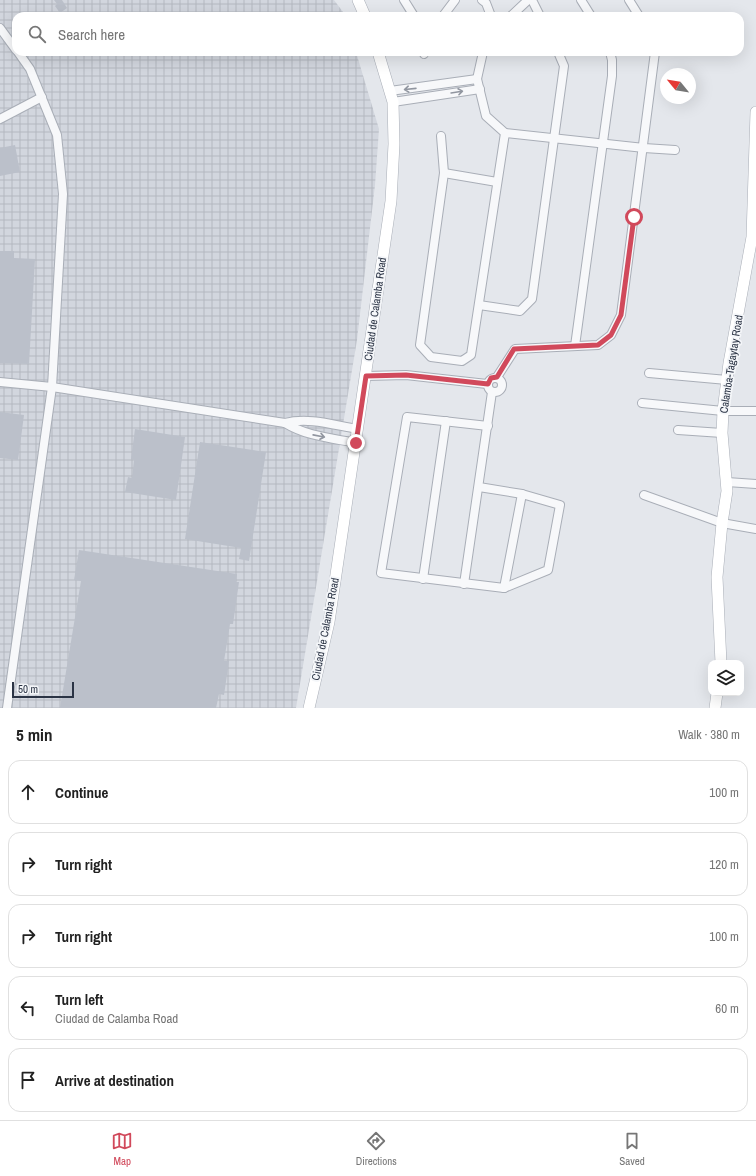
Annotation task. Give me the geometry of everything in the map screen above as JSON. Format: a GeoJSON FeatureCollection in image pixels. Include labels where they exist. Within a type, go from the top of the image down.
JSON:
{"type":"FeatureCollection","features":[{"type":"Feature","properties":{"kind":"main road"},"geometry":{"type":"LineString","coordinates":[[358,0],[364,12]]}},
{"type":"Feature","properties":{"kind":"main road","name":"Ciudad de Calamba Road"},"geometry":{"type":"LineString","coordinates":[[309,708],[329,622],[391,201],[394,157],[393,102],[379,56]]}},
{"type":"Feature","properties":{"kind":"main road","name":"Calamba-Tagaytay Road"},"geometry":{"type":"LineString","coordinates":[[721,660],[717,577],[722,523],[726,507],[727,482],[722,433],[723,411],[727,380],[754,238],[756,112]]}},
{"type":"Feature","properties":{"kind":"main road"},"geometry":{"type":"LineString","coordinates":[[715,708],[717,696]]}},
{"type":"Feature","properties":{"kind":"street"},"geometry":{"type":"LineString","coordinates":[[404,0],[412,12]]}},
{"type":"Feature","properties":{"kind":"street"},"geometry":{"type":"LineString","coordinates":[[446,12],[454,0]]}},
{"type":"Feature","properties":{"kind":"street"},"geometry":{"type":"LineString","coordinates":[[482,0],[486,3],[489,12]]}},
{"type":"Feature","properties":{"kind":"street"},"geometry":{"type":"LineString","coordinates":[[515,12],[528,0]]}},
{"type":"Feature","properties":{"kind":"street"},"geometry":{"type":"LineString","coordinates":[[532,0],[538,12]]}},
{"type":"Feature","properties":{"kind":"street"},"geometry":{"type":"LineString","coordinates":[[581,0],[588,12]]}},
{"type":"Feature","properties":{"kind":"street"},"geometry":{"type":"LineString","coordinates":[[629,0],[636,12]]}},
{"type":"Feature","properties":{"kind":"street"},"geometry":{"type":"LineString","coordinates":[[0,28],[12,44]]}},
{"type":"Feature","properties":{"kind":"street"},"geometry":{"type":"LineString","coordinates":[[7,708],[52,387],[63,194],[57,135],[30,68],[21,56]]}},
{"type":"Feature","properties":{"kind":"street"},"geometry":{"type":"LineString","coordinates":[[482,56],[477,79],[486,116],[505,133],[675,150]]}},
{"type":"Feature","properties":{"kind":"street"},"geometry":{"type":"LineString","coordinates":[[479,305],[520,311],[532,299],[564,66],[560,56]]}},
{"type":"Feature","properties":{"kind":"street"},"geometry":{"type":"LineString","coordinates":[[575,346],[612,76],[611,56]]}},
{"type":"Feature","properties":{"kind":"street"},"geometry":{"type":"LineString","coordinates":[[464,584],[488,426],[492,392],[488,384],[491,378],[497,377],[514,349],[598,345],[611,335],[621,315],[644,148],[655,56]]}},
{"type":"Feature","properties":{"kind":"street"},"geometry":{"type":"LineString","coordinates":[[390,91],[477,79]]}},
{"type":"Feature","properties":{"kind":"street"},"geometry":{"type":"LineString","coordinates":[[393,102],[480,89]]}},
{"type":"Feature","properties":{"kind":"street"},"geometry":{"type":"LineString","coordinates":[[0,118],[42,97]]}},
{"type":"Feature","properties":{"kind":"street"},"geometry":{"type":"LineString","coordinates":[[441,136],[444,173],[420,345],[431,356],[462,361],[472,355],[505,133]]}},
{"type":"Feature","properties":{"kind":"street"},"geometry":{"type":"LineString","coordinates":[[444,173],[497,182]]}},
{"type":"Feature","properties":{"kind":"street"},"geometry":{"type":"LineString","coordinates":[[649,374],[727,380]]}},
{"type":"Feature","properties":{"kind":"street"},"geometry":{"type":"LineString","coordinates":[[366,376],[406,375],[488,384]]}},
{"type":"Feature","properties":{"kind":"street"},"geometry":{"type":"LineString","coordinates":[[492,392],[499,391],[502,385],[500,379],[497,377]]}},
{"type":"Feature","properties":{"kind":"street"},"geometry":{"type":"LineString","coordinates":[[0,382],[52,387],[285,423],[298,420],[311,420],[357,429]]}},
{"type":"Feature","properties":{"kind":"street"},"geometry":{"type":"LineString","coordinates":[[642,403],[723,411],[756,411]]}},
{"type":"Feature","properties":{"kind":"street"},"geometry":{"type":"LineString","coordinates":[[479,487],[522,494],[560,505],[548,570],[504,588],[381,573],[407,417],[488,426]]}},
{"type":"Feature","properties":{"kind":"street"},"geometry":{"type":"LineString","coordinates":[[423,578],[446,421]]}},
{"type":"Feature","properties":{"kind":"street"},"geometry":{"type":"LineString","coordinates":[[285,423],[295,429],[312,435],[356,443]]}},
{"type":"Feature","properties":{"kind":"street"},"geometry":{"type":"LineString","coordinates":[[678,430],[722,433]]}},
{"type":"Feature","properties":{"kind":"street"},"geometry":{"type":"LineString","coordinates":[[727,482],[756,484]]}},
{"type":"Feature","properties":{"kind":"street"},"geometry":{"type":"LineString","coordinates":[[504,588],[522,494]]}},
{"type":"Feature","properties":{"kind":"street"},"geometry":{"type":"LineString","coordinates":[[644,495],[722,523],[756,529]]}},
{"type":"Feature","properties":{"kind":"shaded area"},"geometry":{"type":"Polygon","coordinates":[[[0,0],[334,0],[343,12],[12,12],[12,56],[357,56],[379,129],[375,185],[357,340],[296,708],[0,708],[0,0]]]}},
{"type":"Feature","properties":{"kind":"building"},"geometry":{"type":"Polygon","coordinates":[[[54,0],[62,0],[67,8],[59,12],[55,6],[57,4],[54,0]]]}},
{"type":"Feature","properties":{"kind":"building"},"geometry":{"type":"Polygon","coordinates":[[[15,145],[20,172],[0,176],[0,148],[15,145]]]}},
{"type":"Feature","properties":{"kind":"building"},"geometry":{"type":"Polygon","coordinates":[[[0,251],[14,251],[14,258],[35,259],[29,364],[0,363],[0,251]]]}},
{"type":"Feature","properties":{"kind":"building"},"geometry":{"type":"Polygon","coordinates":[[[0,412],[24,415],[18,460],[0,458],[0,412]]]}},
{"type":"Feature","properties":{"kind":"building"},"geometry":{"type":"Polygon","coordinates":[[[135,429],[185,437],[176,500],[125,492],[128,477],[132,478],[134,460],[131,459],[135,429]]]}},
{"type":"Feature","properties":{"kind":"building"},"geometry":{"type":"Polygon","coordinates":[[[200,442],[266,452],[249,561],[239,559],[241,548],[185,539],[200,442]]]}},
{"type":"Feature","properties":{"kind":"building"},"geometry":{"type":"Polygon","coordinates":[[[79,550],[237,574],[236,582],[239,582],[233,624],[230,624],[224,661],[229,661],[224,695],[219,694],[216,708],[60,708],[81,581],[74,580],[79,550]]]}},
{"type":"Feature","properties":{"kind":"route"},"geometry":{"type":"LineString","coordinates":[[356,443],[366,376],[406,375],[488,384],[488,381],[491,378],[497,377],[514,349],[598,345],[611,335],[621,315],[634,217]]}}]}
